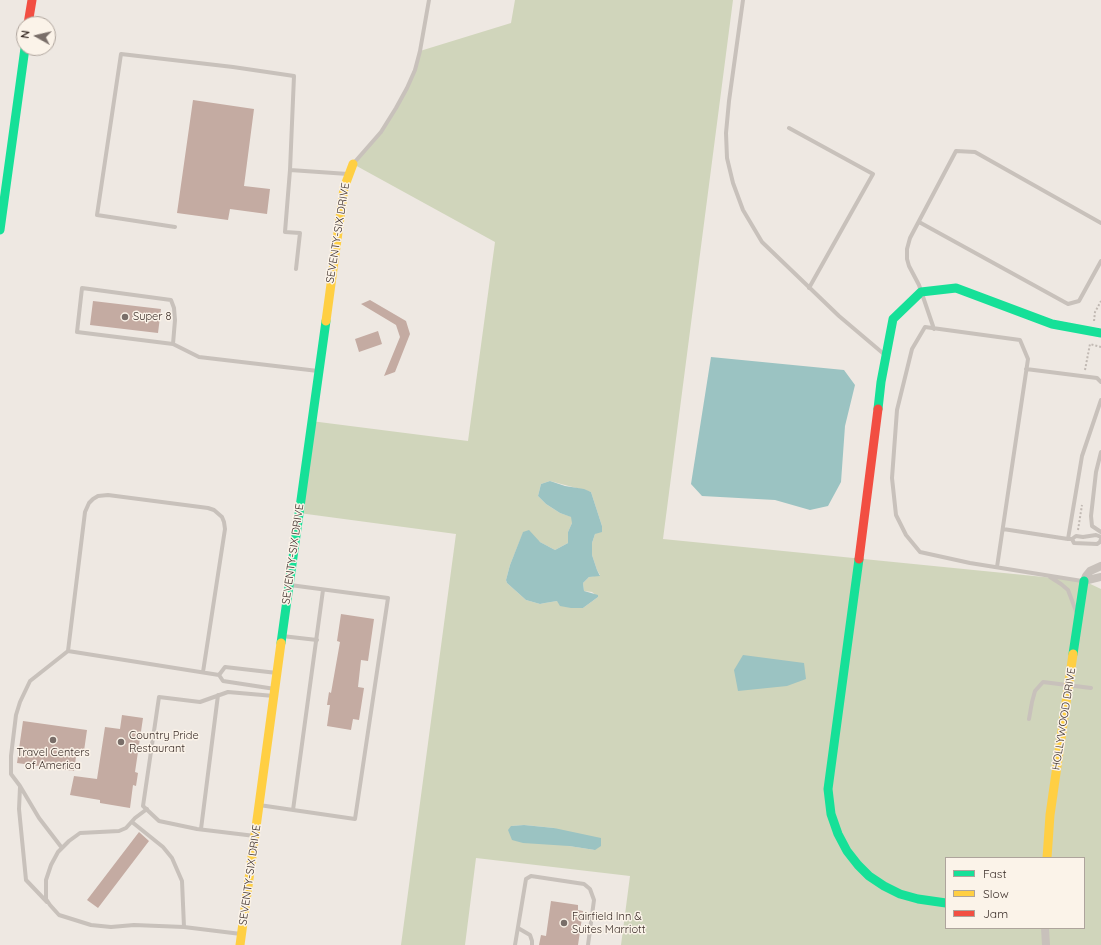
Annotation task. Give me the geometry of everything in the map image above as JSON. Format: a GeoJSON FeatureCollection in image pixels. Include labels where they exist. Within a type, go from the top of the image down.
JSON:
{"type":"FeatureCollection","features":[{"type":"Feature","properties":{"kind":"main road"},"geometry":{"type":"LineString","coordinates":[[29,16],[32,0]]}},
{"type":"Feature","properties":{"kind":"main road"},"geometry":{"type":"LineString","coordinates":[[0,230],[24,56]]}},
{"type":"Feature","properties":{"kind":"main road","name":"SEVENTY-SIX DRIVE"},"geometry":{"type":"LineString","coordinates":[[240,945],[258,805],[344,188],[353,164]]}},
{"type":"Feature","properties":{"kind":"main road"},"geometry":{"type":"LineString","coordinates":[[945,903],[918,899],[900,894],[884,886],[858,865],[847,851],[838,834],[832,814],[828,789],[882,382],[893,319],[920,292],[956,288],[1052,324],[1101,333]]}},
{"type":"Feature","properties":{"kind":"main road","name":"HOLLYWOOD DRIVE"},"geometry":{"type":"LineString","coordinates":[[1047,857],[1050,815],[1060,740],[1084,581]]}},
{"type":"Feature","properties":{"kind":"street"},"geometry":{"type":"LineString","coordinates":[[1084,581],[1090,571],[1101,566]]}},
{"type":"Feature","properties":{"kind":"street"},"geometry":{"type":"LineString","coordinates":[[1084,581],[1101,577]]}},
{"type":"Feature","properties":{"kind":"street"},"geometry":{"type":"LineString","coordinates":[[1045,929],[1046,945]]}},
{"type":"Feature","properties":{"kind":"lane"},"geometry":{"type":"LineString","coordinates":[[353,164],[381,132],[410,82],[420,51],[429,0]]}},
{"type":"Feature","properties":{"kind":"lane"},"geometry":{"type":"LineString","coordinates":[[744,0],[729,101],[726,133],[727,158],[733,183],[743,210],[762,242],[839,316],[886,356]]}},
{"type":"Feature","properties":{"kind":"lane"},"geometry":{"type":"LineString","coordinates":[[175,228],[97,215],[121,54],[233,67],[294,76],[290,170],[285,232],[300,233],[296,270]]}},
{"type":"Feature","properties":{"kind":"lane"},"geometry":{"type":"LineString","coordinates":[[789,128],[873,174],[809,288]]}},
{"type":"Feature","properties":{"kind":"lane"},"geometry":{"type":"LineString","coordinates":[[934,329],[920,292],[919,285],[909,266],[907,249],[910,238],[956,152],[975,152],[1101,224]]}},
{"type":"Feature","properties":{"kind":"lane"},"geometry":{"type":"LineString","coordinates":[[290,170],[349,174]]}},
{"type":"Feature","properties":{"kind":"lane"},"geometry":{"type":"LineString","coordinates":[[919,222],[1068,304],[1078,301],[1101,261]]}},
{"type":"Feature","properties":{"kind":"lane"},"geometry":{"type":"LineString","coordinates":[[173,344],[175,320],[174,308],[171,300],[82,288],[77,332],[173,344],[199,357],[318,371]]}},
{"type":"Feature","properties":{"kind":"lane"},"geometry":{"type":"LineString","coordinates":[[997,567],[1028,359],[1020,340],[925,328],[912,349],[897,410],[892,478],[896,515],[906,535],[920,552],[970,563],[1084,581]]}},
{"type":"Feature","properties":{"kind":"lane"},"geometry":{"type":"LineString","coordinates":[[1026,369],[1097,378],[1101,382]]}},
{"type":"Feature","properties":{"kind":"lane"},"geometry":{"type":"LineString","coordinates":[[1070,539],[1082,456],[1099,414],[1101,400]]}},
{"type":"Feature","properties":{"kind":"lane"},"geometry":{"type":"LineString","coordinates":[[1101,452],[1096,472],[1091,516],[1092,526],[1101,532]]}},
{"type":"Feature","properties":{"kind":"lane"},"geometry":{"type":"LineString","coordinates":[[68,652],[85,512],[89,503],[98,496],[108,494],[208,508],[214,510],[222,517],[225,529],[203,672]]}},
{"type":"Feature","properties":{"kind":"lane"},"geometry":{"type":"LineString","coordinates":[[1003,530],[1070,539],[1076,536],[1083,537],[1096,535],[1101,538],[1100,542],[1097,544],[1074,543],[1070,539]]}},
{"type":"Feature","properties":{"kind":"lane"},"geometry":{"type":"LineString","coordinates":[[1046,575],[1068,590],[1079,620]]}},
{"type":"Feature","properties":{"kind":"lane"},"geometry":{"type":"LineString","coordinates":[[258,805],[355,819],[388,598],[289,585]]}},
{"type":"Feature","properties":{"kind":"lane"},"geometry":{"type":"LineString","coordinates":[[292,810],[324,590]]}},
{"type":"Feature","properties":{"kind":"lane"},"geometry":{"type":"LineString","coordinates":[[282,636],[317,640]]}},
{"type":"Feature","properties":{"kind":"lane"},"geometry":{"type":"LineString","coordinates":[[62,848],[39,818],[11,774],[11,756],[16,715],[30,680],[68,652],[219,675],[223,681],[274,693]]}},
{"type":"Feature","properties":{"kind":"lane"},"geometry":{"type":"LineString","coordinates":[[219,675],[226,667],[277,673]]}},
{"type":"Feature","properties":{"kind":"lane"},"geometry":{"type":"LineString","coordinates":[[1029,719],[1035,691],[1043,682],[1091,688]]}},
{"type":"Feature","properties":{"kind":"lane"},"geometry":{"type":"LineString","coordinates":[[255,836],[201,829],[159,821],[144,806],[159,697],[200,702],[228,692],[274,693]]}},
{"type":"Feature","properties":{"kind":"lane"},"geometry":{"type":"LineString","coordinates":[[201,829],[218,696]]}},
{"type":"Feature","properties":{"kind":"lane"},"geometry":{"type":"LineString","coordinates":[[20,786],[19,809],[26,880],[59,915],[91,925],[111,927],[184,927],[242,934]]}},
{"type":"Feature","properties":{"kind":"lane"},"geometry":{"type":"LineString","coordinates":[[50,905],[46,899],[46,880],[51,865],[58,852],[68,841],[80,833],[118,831],[126,828],[147,809]]}},
{"type":"Feature","properties":{"kind":"lane"},"geometry":{"type":"LineString","coordinates":[[132,822],[163,847],[172,858],[182,881],[184,927]]}},
{"type":"Feature","properties":{"kind":"lane"},"geometry":{"type":"LineString","coordinates":[[515,945],[526,879],[531,876],[584,884],[590,889],[594,900],[588,945]]}},
{"type":"Feature","properties":{"kind":"lane"},"geometry":{"type":"LineString","coordinates":[[518,928],[530,935],[532,945]]}},
{"type":"Feature","properties":{"kind":"path"},"geometry":{"type":"LineString","coordinates":[[1094,321],[1095,312],[1101,301]]}},
{"type":"Feature","properties":{"kind":"path"},"geometry":{"type":"LineString","coordinates":[[1084,376],[1090,344],[1101,347]]}},
{"type":"Feature","properties":{"kind":"path"},"geometry":{"type":"LineString","coordinates":[[1077,536],[1082,505]]}},
{"type":"Feature","properties":{"kind":"green space"},"geometry":{"type":"Polygon","coordinates":[[[515,0],[733,0],[663,539],[1084,581],[1101,589],[1101,945],[621,945],[630,876],[476,858],[465,945],[401,945],[456,534],[299,513],[311,421],[468,441],[495,242],[353,164],[381,132],[407,88],[420,51],[511,23],[515,0]],[[550,481],[541,484],[538,496],[546,504],[560,513],[572,517],[572,523],[568,532],[568,543],[555,550],[523,533],[510,565],[506,580],[507,583],[526,600],[540,604],[557,601],[583,608],[598,597],[592,592],[584,591],[583,583],[589,577],[600,575],[592,555],[592,543],[595,534],[602,526],[591,492],[550,481]],[[524,825],[511,826],[569,846],[595,850],[554,828],[524,825]]]}},
{"type":"Feature","properties":{"kind":"water"},"geometry":{"type":"Polygon","coordinates":[[[711,357],[844,370],[855,385],[845,426],[841,482],[828,506],[810,510],[775,500],[702,496],[691,484],[711,357]]]}},
{"type":"Feature","properties":{"kind":"water"},"geometry":{"type":"Polygon","coordinates":[[[550,481],[591,492],[602,526],[602,532],[595,534],[592,543],[592,555],[600,576],[589,577],[583,583],[584,591],[598,595],[598,597],[583,608],[560,606],[557,601],[540,604],[526,600],[507,583],[506,580],[510,565],[523,532],[529,530],[540,542],[555,550],[568,543],[568,532],[572,523],[571,517],[560,513],[546,504],[538,496],[541,484],[550,481]]]}},
{"type":"Feature","properties":{"kind":"water"},"geometry":{"type":"Polygon","coordinates":[[[743,655],[804,663],[806,679],[787,686],[738,691],[734,670],[743,655]]]}},
{"type":"Feature","properties":{"kind":"water"},"geometry":{"type":"Polygon","coordinates":[[[524,825],[554,828],[601,838],[601,846],[595,850],[569,846],[523,843],[512,840],[508,830],[511,826],[524,825]]]}},
{"type":"Feature","properties":{"kind":"building"},"geometry":{"type":"Polygon","coordinates":[[[193,100],[254,109],[244,186],[270,189],[267,214],[230,209],[228,220],[177,213],[193,100]]]}},
{"type":"Feature","properties":{"kind":"building"},"geometry":{"type":"Polygon","coordinates":[[[370,300],[406,321],[410,334],[395,372],[384,376],[400,337],[396,325],[361,304],[370,300]]]}},
{"type":"Feature","properties":{"kind":"building","name":"Super 8"},"geometry":{"type":"Polygon","coordinates":[[[93,301],[161,309],[158,333],[90,325],[93,301]]]}},
{"type":"Feature","properties":{"kind":"building"},"geometry":{"type":"Polygon","coordinates":[[[378,331],[382,344],[359,352],[355,339],[378,331]]]}},
{"type":"Feature","properties":{"kind":"building"},"geometry":{"type":"Polygon","coordinates":[[[341,614],[374,619],[368,661],[361,660],[358,687],[364,688],[359,720],[353,719],[351,730],[327,726],[330,705],[327,705],[329,692],[331,693],[340,642],[337,641],[341,614]]]}},
{"type":"Feature","properties":{"kind":"building"},"geometry":{"type":"Polygon","coordinates":[[[122,715],[143,718],[135,772],[138,773],[136,786],[133,785],[130,808],[100,803],[100,800],[70,795],[74,776],[97,779],[105,727],[120,729],[122,715]]]}},
{"type":"Feature","properties":{"kind":"building","name":"Travel Centers of America"},"geometry":{"type":"Polygon","coordinates":[[[23,721],[87,730],[84,751],[77,750],[74,771],[17,763],[23,721]]]}},
{"type":"Feature","properties":{"kind":"building"},"geometry":{"type":"Polygon","coordinates":[[[139,832],[149,841],[98,908],[87,900],[139,832]]]}},
{"type":"Feature","properties":{"kind":"building","name":"Fairfield Inn & Suites Marriott"},"geometry":{"type":"Polygon","coordinates":[[[551,901],[578,905],[578,910],[583,911],[578,945],[539,945],[541,935],[546,936],[551,901]]]}},
{"type":"Feature","properties":{"kind":"traffic: fast"},"geometry":{"type":"LineString","coordinates":[[0,230],[24,56]]}},
{"type":"Feature","properties":{"kind":"traffic: fast"},"geometry":{"type":"LineString","coordinates":[[878,409],[881,382],[893,319],[921,292],[956,288],[1052,324],[1101,333]]}},
{"type":"Feature","properties":{"kind":"traffic: fast"},"geometry":{"type":"LineString","coordinates":[[281,643],[326,321]]}},
{"type":"Feature","properties":{"kind":"traffic: fast"},"geometry":{"type":"LineString","coordinates":[[859,559],[828,789],[831,814],[838,834],[847,851],[869,876],[900,894],[918,899],[945,903]]}},
{"type":"Feature","properties":{"kind":"traffic: fast"},"geometry":{"type":"LineString","coordinates":[[1073,654],[1084,581]]}},
{"type":"Feature","properties":{"kind":"traffic: slow"},"geometry":{"type":"LineString","coordinates":[[326,321],[344,188],[353,164]]}},
{"type":"Feature","properties":{"kind":"traffic: slow"},"geometry":{"type":"LineString","coordinates":[[240,945],[281,643]]}},
{"type":"Feature","properties":{"kind":"traffic: slow"},"geometry":{"type":"LineString","coordinates":[[1047,857],[1050,815],[1073,654]]}},
{"type":"Feature","properties":{"kind":"traffic: jam"},"geometry":{"type":"LineString","coordinates":[[29,16],[32,0]]}},
{"type":"Feature","properties":{"kind":"traffic: jam"},"geometry":{"type":"LineString","coordinates":[[859,559],[878,409]]}},
{"type":"Feature","properties":{"kind":"place","name":"Super 8"},"geometry":{"type":"Point","coordinates":[125,317]}},
{"type":"Feature","properties":{"kind":"place","name":"Travel Centers of America"},"geometry":{"type":"Point","coordinates":[53,740]}},
{"type":"Feature","properties":{"kind":"place","name":"Country Pride Restaurant"},"geometry":{"type":"Point","coordinates":[121,742]}},
{"type":"Feature","properties":{"kind":"place","name":"Fairfield Inn & Suites Marriott"},"geometry":{"type":"Point","coordinates":[564,923]}}]}
